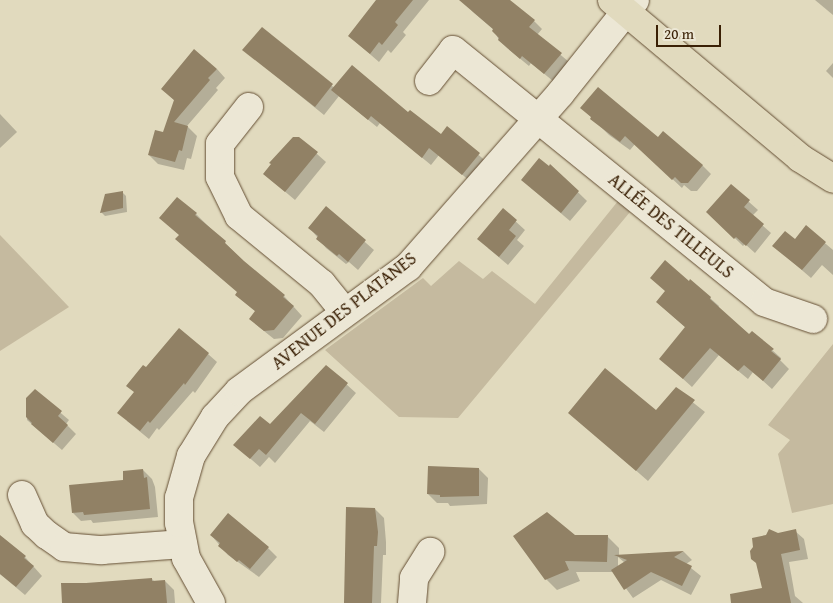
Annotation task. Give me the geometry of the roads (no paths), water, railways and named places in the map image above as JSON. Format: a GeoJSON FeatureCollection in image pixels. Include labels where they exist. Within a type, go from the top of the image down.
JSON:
{"type":"FeatureCollection","features":[{"type":"Feature","properties":{"kind":"main road"},"geometry":{"type":"LineString","coordinates":[[629,3],[801,140],[833,172]]}},
{"type":"Feature","properties":{"kind":"main road"},"geometry":{"type":"LineString","coordinates":[[629,3],[800,158],[833,179]]}},
{"type":"Feature","properties":{"kind":"street","name":"AVENUE DES PLATANES"},"geometry":{"type":"LineString","coordinates":[[210,603],[186,558],[179,522],[179,498],[191,456],[215,416],[239,391],[408,267],[538,118],[629,3]]}},
{"type":"Feature","properties":{"kind":"street","name":"ALLÉE DES TILLEULS"},"geometry":{"type":"LineString","coordinates":[[429,81],[453,50],[764,302],[812,319]]}},
{"type":"Feature","properties":{"kind":"street"},"geometry":{"type":"LineString","coordinates":[[248,107],[220,144],[220,177],[239,216],[322,284],[346,312]]}},
{"type":"Feature","properties":{"kind":"street"},"geometry":{"type":"LineString","coordinates":[[22,495],[35,524],[64,547],[102,550],[183,544]]}},
{"type":"Feature","properties":{"kind":"street"},"geometry":{"type":"LineString","coordinates":[[412,603],[414,578],[430,552]]}}]}
